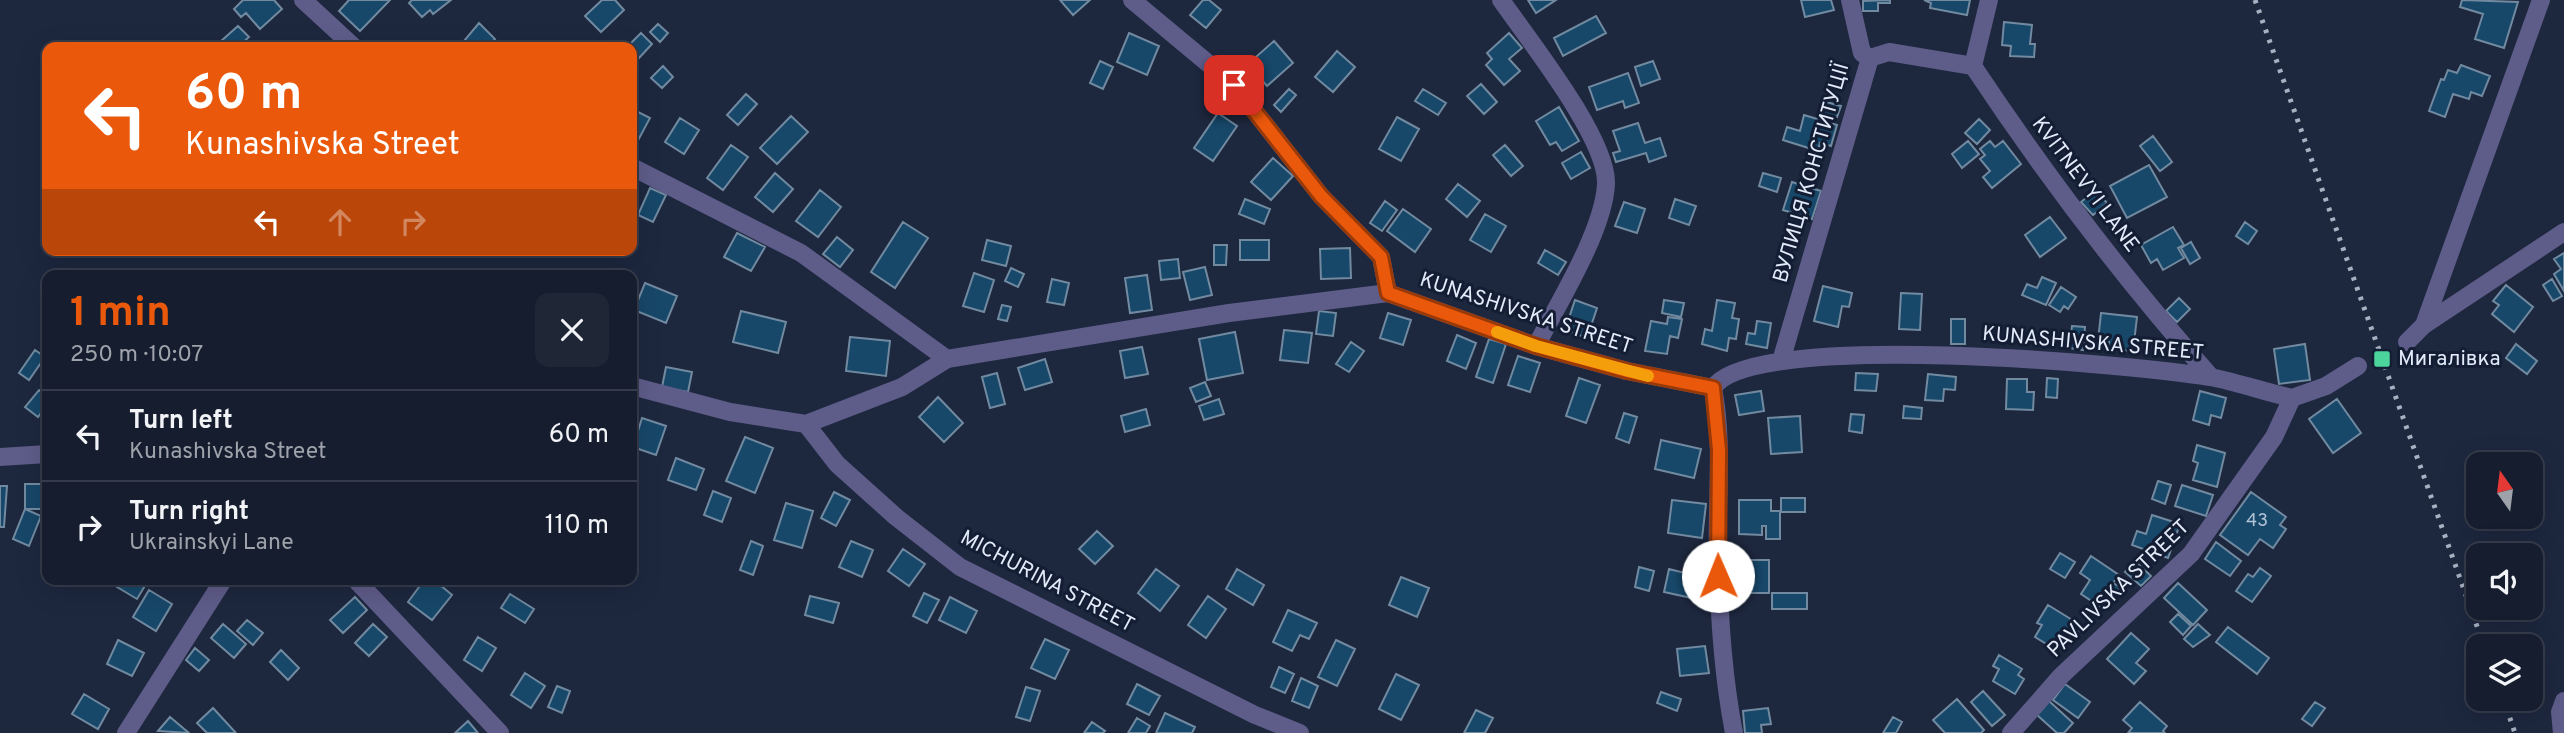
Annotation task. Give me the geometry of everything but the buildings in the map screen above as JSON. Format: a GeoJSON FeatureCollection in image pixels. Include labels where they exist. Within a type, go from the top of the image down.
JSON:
{"type":"FeatureCollection","features":[{"type":"Feature","properties":{"kind":"street"},"geometry":{"type":"LineString","coordinates":[[303,0],[349,42]]}},
{"type":"Feature","properties":{"kind":"street"},"geometry":{"type":"LineString","coordinates":[[1132,0],[1234,85],[1321,196],[1381,257],[1388,293]]}},
{"type":"Feature","properties":{"kind":"street"},"geometry":{"type":"LineString","coordinates":[[1501,0],[1594,141],[1606,173],[1602,209],[1575,271],[1536,346]]}},
{"type":"Feature","properties":{"kind":"street","name":"ВУЛИЦЯ КОНСТИТУЦІЇ"},"geometry":{"type":"LineString","coordinates":[[1781,361],[1870,58],[1862,53],[1850,0]]}},
{"type":"Feature","properties":{"kind":"street"},"geometry":{"type":"LineString","coordinates":[[1870,58],[1889,52],[1973,66],[1989,0]]}},
{"type":"Feature","properties":{"kind":"street"},"geometry":{"type":"LineString","coordinates":[[2424,325],[2541,0]]}},
{"type":"Feature","properties":{"kind":"street","name":"KVITNEVYI LANE"},"geometry":{"type":"LineString","coordinates":[[1973,66],[2035,160],[2080,219],[2211,377]]}},
{"type":"Feature","properties":{"kind":"street"},"geometry":{"type":"LineString","coordinates":[[637,170],[801,253],[947,359]]}},
{"type":"Feature","properties":{"kind":"street"},"geometry":{"type":"LineString","coordinates":[[2407,342],[2424,325],[2564,232]]}},
{"type":"Feature","properties":{"kind":"street","name":"KUNASHIVSKA STREET"},"geometry":{"type":"LineString","coordinates":[[806,424],[902,387],[947,359],[1229,313],[1388,293],[1536,346],[1627,371],[1713,388],[1718,379],[1729,373],[1781,361],[1874,355],[1974,356],[2211,377],[2292,398]]}},
{"type":"Feature","properties":{"kind":"street"},"geometry":{"type":"LineString","coordinates":[[2292,398],[2326,386],[2357,366]]}},
{"type":"Feature","properties":{"kind":"street"},"geometry":{"type":"LineString","coordinates":[[637,387],[730,412],[806,424]]}},
{"type":"Feature","properties":{"kind":"street"},"geometry":{"type":"LineString","coordinates":[[1713,388],[1719,450],[1717,556],[1734,733]]}},
{"type":"Feature","properties":{"kind":"street","name":"PAVLIVSKA STREET"},"geometry":{"type":"LineString","coordinates":[[2011,733],[2070,668],[2191,554],[2274,437],[2292,398]]}},
{"type":"Feature","properties":{"kind":"street","name":"MICHURINA STREET"},"geometry":{"type":"LineString","coordinates":[[806,424],[837,464],[896,517],[960,567],[1255,715],[1300,733]]}},
{"type":"Feature","properties":{"kind":"street"},"geometry":{"type":"LineString","coordinates":[[0,457],[42,454]]}},
{"type":"Feature","properties":{"kind":"street"},"geometry":{"type":"LineString","coordinates":[[127,733],[220,585]]}},
{"type":"Feature","properties":{"kind":"street"},"geometry":{"type":"LineString","coordinates":[[361,585],[500,733]]}},
{"type":"Feature","properties":{"kind":"street"},"geometry":{"type":"LineString","coordinates":[[2562,733],[2560,712],[2564,701]]}},
{"type":"Feature","properties":{"kind":"path"},"geometry":{"type":"LineString","coordinates":[[2357,366],[2407,342]]}},
{"type":"Feature","properties":{"kind":"railway"},"geometry":{"type":"LineString","coordinates":[[2255,0],[2480,634]]}},
{"type":"Feature","properties":{"kind":"railway"},"geometry":{"type":"LineString","coordinates":[[2507,711],[2515,733]]}},
{"type":"Feature","properties":{"kind":"slow traffic"},"geometry":{"type":"LineString","coordinates":[[1497,332],[1536,346],[1648,376]]}},
{"type":"Feature","properties":{"kind":"place","name":"Мигалівка"},"geometry":{"type":"Point","coordinates":[2382,359]}},
{"type":"Feature","properties":{"kind":"route"},"geometry":{"type":"LineString","coordinates":[[1234,85],[1266,122],[1321,196],[1381,257],[1388,293],[1536,346],[1627,371],[1713,388],[1719,450],[1718,576]]}}]}
